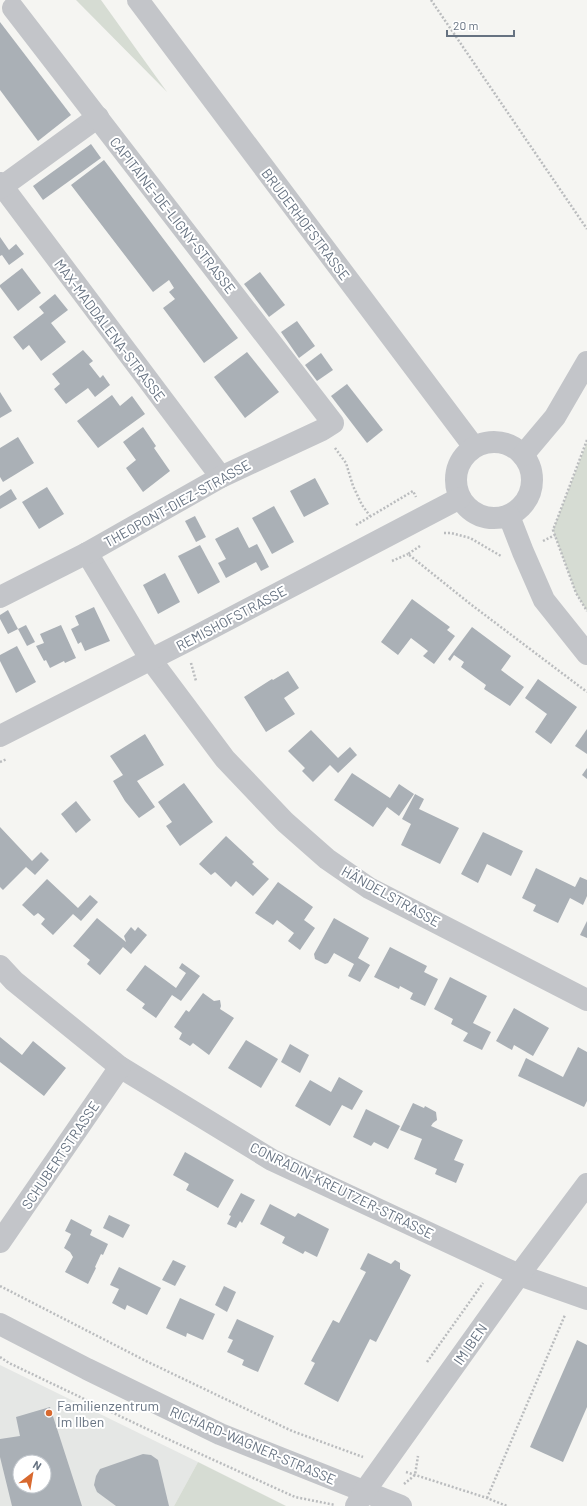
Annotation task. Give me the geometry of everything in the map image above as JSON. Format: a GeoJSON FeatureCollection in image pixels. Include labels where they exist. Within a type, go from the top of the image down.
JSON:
{"type":"FeatureCollection","features":[{"type":"Feature","properties":{"kind":"street","name":"BRUDERHOFSTRASSE"},"geometry":{"type":"LineString","coordinates":[[138,0],[474,448]]}},
{"type":"Feature","properties":{"kind":"street","name":"CAPITAINE-DE-LIGNY-STRASSE"},"geometry":{"type":"LineString","coordinates":[[13,8],[98,117],[327,426]]}},
{"type":"Feature","properties":{"kind":"street"},"geometry":{"type":"LineString","coordinates":[[1,186],[98,117]]}},
{"type":"Feature","properties":{"kind":"street","name":"MAX-MADDALENA-STRASSE"},"geometry":{"type":"LineString","coordinates":[[1,186],[221,476]]}},
{"type":"Feature","properties":{"kind":"street"},"geometry":{"type":"LineString","coordinates":[[523,455],[555,417],[587,362]]}},
{"type":"Feature","properties":{"kind":"street","name":"THEOPONT-DIEZ-STRASSE"},"geometry":{"type":"LineString","coordinates":[[3,590],[87,553],[221,476],[327,426]]}},
{"type":"Feature","properties":{"kind":"street"},"geometry":{"type":"LineString","coordinates":[[491,442],[508,444],[523,455],[532,471],[532,489],[523,505],[509,516],[490,518],[472,512],[460,498],[456,479],[461,461],[474,448],[491,442]]}},
{"type":"Feature","properties":{"kind":"street","name":"REMISHOFSTRASSE"},"geometry":{"type":"LineString","coordinates":[[0,736],[151,660],[460,498]]}},
{"type":"Feature","properties":{"kind":"street"},"geometry":{"type":"LineString","coordinates":[[509,516],[544,600],[587,654]]}},
{"type":"Feature","properties":{"kind":"street","name":"THEOPONT-DIEZ-STRASSE"},"geometry":{"type":"LineString","coordinates":[[87,553],[151,660]]}},
{"type":"Feature","properties":{"kind":"street","name":"HÄNDELSTRASSE"},"geometry":{"type":"LineString","coordinates":[[151,660],[225,759],[285,822],[327,859],[369,888],[587,1000]]}},
{"type":"Feature","properties":{"kind":"street","name":"CONRADIN-KREUTZER-STRASSE"},"geometry":{"type":"LineString","coordinates":[[0,966],[14,981],[120,1067],[272,1160],[519,1275],[580,1297]]}},
{"type":"Feature","properties":{"kind":"street","name":"SCHUBERTSTRASSE"},"geometry":{"type":"LineString","coordinates":[[0,1242],[120,1067]]}},
{"type":"Feature","properties":{"kind":"street","name":"IM IBEN"},"geometry":{"type":"LineString","coordinates":[[360,1499],[519,1275],[587,1184]]}},
{"type":"Feature","properties":{"kind":"street","name":"RICHARD-WAGNER-STRASSE"},"geometry":{"type":"LineString","coordinates":[[0,1324],[87,1369],[220,1434],[360,1499],[401,1506]]}},
{"type":"Feature","properties":{"kind":"path"},"geometry":{"type":"LineString","coordinates":[[431,0],[587,229]]}},
{"type":"Feature","properties":{"kind":"path"},"geometry":{"type":"LineString","coordinates":[[327,426],[346,463],[353,486],[362,505],[370,516],[413,491],[425,517],[438,534],[451,533],[470,538],[499,556],[523,552],[555,535]]}},
{"type":"Feature","properties":{"kind":"path"},"geometry":{"type":"LineString","coordinates":[[587,440],[553,530],[576,593],[587,611]]}},
{"type":"Feature","properties":{"kind":"path"},"geometry":{"type":"LineString","coordinates":[[426,542],[408,554],[469,603],[587,692]]}},
{"type":"Feature","properties":{"kind":"path"},"geometry":{"type":"LineString","coordinates":[[187,641],[197,683]]}},
{"type":"Feature","properties":{"kind":"path"},"geometry":{"type":"LineString","coordinates":[[424,1366],[496,1264]]}},
{"type":"Feature","properties":{"kind":"path"},"geometry":{"type":"LineString","coordinates":[[0,1286],[146,1361],[292,1431],[384,1465],[487,1498],[507,1506]]}},
{"type":"Feature","properties":{"kind":"path"},"geometry":{"type":"LineString","coordinates":[[487,1498],[580,1297]]}},
{"type":"Feature","properties":{"kind":"path"},"geometry":{"type":"LineString","coordinates":[[0,1357],[9,1363],[158,1434],[295,1497],[338,1506]]}},
{"type":"Feature","properties":{"kind":"path"},"geometry":{"type":"LineString","coordinates":[[360,1456],[364,1450]]}},
{"type":"Feature","properties":{"kind":"shaded area"},"geometry":{"type":"Polygon","coordinates":[[[76,0],[101,0],[167,92],[76,0]]]}},
{"type":"Feature","properties":{"kind":"shaded area"},"geometry":{"type":"Polygon","coordinates":[[[587,442],[587,611],[576,593],[553,530],[587,442]]]}},
{"type":"Feature","properties":{"kind":"shaded area","name":"Familienzentrum Im Ilben"},"geometry":{"type":"Polygon","coordinates":[[[0,1365],[198,1462],[174,1506],[0,1506],[0,1365]]]}},
{"type":"Feature","properties":{"kind":"shaded area"},"geometry":{"type":"Polygon","coordinates":[[[198,1462],[286,1506],[174,1506],[198,1462]]]}},
{"type":"Feature","properties":{"kind":"building"},"geometry":{"type":"Polygon","coordinates":[[[0,22],[71,115],[38,141],[0,90],[0,22]]]}},
{"type":"Feature","properties":{"kind":"building"},"geometry":{"type":"Polygon","coordinates":[[[91,144],[101,158],[43,200],[33,186],[91,144]]]}},
{"type":"Feature","properties":{"kind":"building"},"geometry":{"type":"Polygon","coordinates":[[[104,160],[238,338],[204,363],[163,308],[175,299],[169,292],[174,288],[169,280],[153,292],[71,185],[104,160]]]}},
{"type":"Feature","properties":{"kind":"building"},"geometry":{"type":"Polygon","coordinates":[[[0,237],[9,250],[16,244],[24,254],[9,265],[2,255],[0,256],[0,237]]]}},
{"type":"Feature","properties":{"kind":"building"},"geometry":{"type":"Polygon","coordinates":[[[22,268],[41,293],[18,311],[0,285],[22,268]]]}},
{"type":"Feature","properties":{"kind":"building"},"geometry":{"type":"Polygon","coordinates":[[[260,272],[285,305],[269,317],[244,284],[260,272]]]}},
{"type":"Feature","properties":{"kind":"building"},"geometry":{"type":"Polygon","coordinates":[[[55,294],[68,310],[51,323],[66,342],[41,361],[29,345],[23,350],[13,337],[44,313],[39,307],[55,294]]]}},
{"type":"Feature","properties":{"kind":"building"},"geometry":{"type":"Polygon","coordinates":[[[297,321],[315,346],[299,358],[281,332],[297,321]]]}},
{"type":"Feature","properties":{"kind":"building"},"geometry":{"type":"Polygon","coordinates":[[[83,350],[93,361],[89,364],[100,378],[103,375],[110,385],[95,397],[88,388],[66,404],[54,389],[60,384],[52,374],[83,350]]]}},
{"type":"Feature","properties":{"kind":"building"},"geometry":{"type":"Polygon","coordinates":[[[247,352],[279,392],[245,418],[214,377],[247,352]]]}},
{"type":"Feature","properties":{"kind":"building"},"geometry":{"type":"Polygon","coordinates":[[[321,353],[333,370],[317,381],[305,365],[321,353]]]}},
{"type":"Feature","properties":{"kind":"building"},"geometry":{"type":"Polygon","coordinates":[[[347,384],[383,430],[367,443],[331,396],[347,384]]]}},
{"type":"Feature","properties":{"kind":"building"},"geometry":{"type":"Polygon","coordinates":[[[0,392],[12,411],[0,418],[0,392]]]}},
{"type":"Feature","properties":{"kind":"building"},"geometry":{"type":"Polygon","coordinates":[[[112,395],[120,406],[132,396],[145,414],[98,448],[77,421],[112,395]]]}},
{"type":"Feature","properties":{"kind":"building"},"geometry":{"type":"Polygon","coordinates":[[[143,427],[156,446],[154,448],[170,471],[143,492],[126,468],[136,460],[123,442],[143,427]]]}},
{"type":"Feature","properties":{"kind":"building"},"geometry":{"type":"Polygon","coordinates":[[[18,437],[34,463],[3,482],[0,477],[0,448],[18,437]]]}},
{"type":"Feature","properties":{"kind":"building"},"geometry":{"type":"Polygon","coordinates":[[[315,478],[329,504],[304,517],[290,491],[315,478]]]}},
{"type":"Feature","properties":{"kind":"building"},"geometry":{"type":"Polygon","coordinates":[[[47,487],[64,514],[39,529],[22,502],[47,487]]]}},
{"type":"Feature","properties":{"kind":"building"},"geometry":{"type":"Polygon","coordinates":[[[11,489],[17,499],[0,509],[0,496],[11,489]]]}},
{"type":"Feature","properties":{"kind":"building"},"geometry":{"type":"Polygon","coordinates":[[[274,506],[294,542],[272,554],[252,518],[274,506]]]}},
{"type":"Feature","properties":{"kind":"building"},"geometry":{"type":"Polygon","coordinates":[[[195,516],[206,537],[196,542],[185,521],[195,516]]]}},
{"type":"Feature","properties":{"kind":"building"},"geometry":{"type":"Polygon","coordinates":[[[238,527],[249,548],[257,544],[269,567],[261,571],[256,562],[226,578],[218,563],[226,559],[215,539],[238,527]]]}},
{"type":"Feature","properties":{"kind":"building"},"geometry":{"type":"Polygon","coordinates":[[[200,545],[220,582],[198,594],[178,556],[200,545]]]}},
{"type":"Feature","properties":{"kind":"building"},"geometry":{"type":"Polygon","coordinates":[[[165,573],[180,602],[158,614],[143,585],[165,573]]]}},
{"type":"Feature","properties":{"kind":"building"},"geometry":{"type":"Polygon","coordinates":[[[412,599],[450,627],[447,630],[455,636],[434,664],[423,656],[428,651],[411,638],[398,655],[381,642],[412,599]]]}},
{"type":"Feature","properties":{"kind":"building"},"geometry":{"type":"Polygon","coordinates":[[[94,607],[110,641],[85,651],[81,642],[78,644],[71,629],[79,625],[75,616],[94,607]]]}},
{"type":"Feature","properties":{"kind":"building"},"geometry":{"type":"Polygon","coordinates":[[[8,610],[18,629],[8,634],[0,619],[0,615],[8,610]]]}},
{"type":"Feature","properties":{"kind":"building"},"geometry":{"type":"Polygon","coordinates":[[[26,625],[35,642],[27,646],[18,629],[26,625]]]}},
{"type":"Feature","properties":{"kind":"building"},"geometry":{"type":"Polygon","coordinates":[[[61,625],[76,658],[65,663],[64,661],[50,668],[46,660],[44,661],[36,646],[44,643],[40,634],[61,625]]]}},
{"type":"Feature","properties":{"kind":"building"},"geometry":{"type":"Polygon","coordinates":[[[472,627],[511,656],[501,670],[524,687],[510,706],[484,689],[486,685],[461,667],[464,662],[454,655],[450,661],[448,659],[472,627]]]}},
{"type":"Feature","properties":{"kind":"building"},"geometry":{"type":"Polygon","coordinates":[[[17,646],[36,682],[16,693],[0,661],[0,655],[17,646]]]}},
{"type":"Feature","properties":{"kind":"building"},"geometry":{"type":"Polygon","coordinates":[[[288,671],[299,688],[284,698],[295,714],[266,732],[244,697],[272,679],[273,680],[288,671]]]}},
{"type":"Feature","properties":{"kind":"building"},"geometry":{"type":"Polygon","coordinates":[[[538,679],[577,707],[551,744],[535,732],[547,714],[525,698],[538,679]]]}},
{"type":"Feature","properties":{"kind":"building"},"geometry":{"type":"Polygon","coordinates":[[[587,729],[587,754],[575,746],[587,729]]]}},
{"type":"Feature","properties":{"kind":"building"},"geometry":{"type":"Polygon","coordinates":[[[311,730],[338,758],[350,747],[357,755],[338,773],[330,765],[313,782],[302,771],[305,768],[288,751],[311,730]]]}},
{"type":"Feature","properties":{"kind":"building"},"geometry":{"type":"Polygon","coordinates":[[[145,734],[164,765],[137,781],[155,807],[139,818],[125,801],[113,781],[123,775],[110,756],[145,734]]]}},
{"type":"Feature","properties":{"kind":"building"},"geometry":{"type":"Polygon","coordinates":[[[587,768],[587,779],[582,775],[587,768]]]}},
{"type":"Feature","properties":{"kind":"building"},"geometry":{"type":"Polygon","coordinates":[[[352,773],[390,798],[399,784],[414,794],[399,816],[387,807],[373,827],[334,800],[352,773]]]}},
{"type":"Feature","properties":{"kind":"building"},"geometry":{"type":"Polygon","coordinates":[[[184,783],[213,822],[180,846],[166,826],[172,822],[158,802],[184,783]]]}},
{"type":"Feature","properties":{"kind":"building"},"geometry":{"type":"Polygon","coordinates":[[[415,794],[424,799],[419,809],[459,828],[440,864],[401,845],[411,824],[402,819],[415,794]]]}},
{"type":"Feature","properties":{"kind":"building"},"geometry":{"type":"Polygon","coordinates":[[[76,801],[91,820],[76,833],[61,814],[76,801]]]}},
{"type":"Feature","properties":{"kind":"building"},"geometry":{"type":"Polygon","coordinates":[[[0,827],[32,861],[41,852],[49,860],[35,875],[26,867],[3,890],[0,887],[0,827]]]}},
{"type":"Feature","properties":{"kind":"building"},"geometry":{"type":"Polygon","coordinates":[[[483,832],[523,851],[511,876],[487,864],[478,883],[461,874],[483,832]]]}},
{"type":"Feature","properties":{"kind":"building"},"geometry":{"type":"Polygon","coordinates":[[[226,836],[254,862],[252,864],[269,879],[253,896],[236,881],[231,887],[215,872],[211,875],[199,864],[226,836]]]}},
{"type":"Feature","properties":{"kind":"building"},"geometry":{"type":"Polygon","coordinates":[[[536,868],[575,887],[580,877],[587,880],[587,896],[583,905],[570,898],[558,923],[533,911],[536,905],[522,898],[536,868]]]}},
{"type":"Feature","properties":{"kind":"building"},"geometry":{"type":"Polygon","coordinates":[[[47,879],[78,908],[90,895],[98,902],[81,921],[73,914],[53,935],[41,924],[45,919],[38,913],[34,916],[22,905],[47,879]]]}},
{"type":"Feature","properties":{"kind":"building"},"geometry":{"type":"Polygon","coordinates":[[[278,882],[313,907],[304,920],[315,928],[300,950],[288,941],[294,933],[277,920],[273,925],[255,913],[278,882]]]}},
{"type":"Feature","properties":{"kind":"building"},"geometry":{"type":"Polygon","coordinates":[[[97,918],[126,942],[124,936],[131,927],[135,931],[138,927],[147,935],[131,954],[123,947],[100,975],[87,964],[90,960],[73,946],[97,918]]]}},
{"type":"Feature","properties":{"kind":"building"},"geometry":{"type":"Polygon","coordinates":[[[334,918],[369,938],[358,958],[370,965],[360,982],[348,976],[354,964],[334,953],[328,963],[325,964],[315,959],[314,954],[334,918]]]}},
{"type":"Feature","properties":{"kind":"building"},"geometry":{"type":"Polygon","coordinates":[[[587,921],[587,938],[580,935],[587,921]]]}},
{"type":"Feature","properties":{"kind":"building"},"geometry":{"type":"Polygon","coordinates":[[[390,947],[427,966],[424,972],[438,979],[425,1006],[410,999],[413,993],[400,986],[399,989],[374,977],[390,947]]]}},
{"type":"Feature","properties":{"kind":"building"},"geometry":{"type":"Polygon","coordinates":[[[182,963],[200,976],[181,1001],[172,995],[156,1018],[142,1008],[145,1004],[126,990],[145,965],[176,988],[186,973],[179,968],[182,963]]]}},
{"type":"Feature","properties":{"kind":"building"},"geometry":{"type":"Polygon","coordinates":[[[450,977],[487,996],[473,1023],[491,1032],[482,1050],[463,1041],[468,1033],[451,1024],[453,1019],[434,1009],[450,977]]]}},
{"type":"Feature","properties":{"kind":"building"},"geometry":{"type":"Polygon","coordinates":[[[203,993],[214,1001],[220,1000],[220,1009],[234,1018],[209,1055],[193,1043],[190,1046],[179,1039],[182,1033],[174,1027],[186,1010],[189,1012],[203,993]]]}},
{"type":"Feature","properties":{"kind":"building"},"geometry":{"type":"Polygon","coordinates":[[[514,1008],[549,1028],[533,1056],[514,1045],[512,1050],[496,1041],[514,1008]]]}},
{"type":"Feature","properties":{"kind":"building"},"geometry":{"type":"Polygon","coordinates":[[[0,1037],[22,1055],[33,1041],[66,1068],[44,1096],[0,1062],[0,1037]]]}},
{"type":"Feature","properties":{"kind":"building"},"geometry":{"type":"Polygon","coordinates":[[[246,1040],[278,1059],[261,1088],[228,1068],[246,1040]]]}},
{"type":"Feature","properties":{"kind":"building"},"geometry":{"type":"Polygon","coordinates":[[[290,1044],[309,1055],[300,1073],[281,1062],[290,1044]]]}},
{"type":"Feature","properties":{"kind":"building"},"geometry":{"type":"Polygon","coordinates":[[[578,1047],[587,1052],[587,1101],[584,1107],[518,1076],[526,1058],[563,1077],[578,1047]]]}},
{"type":"Feature","properties":{"kind":"building"},"geometry":{"type":"Polygon","coordinates":[[[339,1077],[363,1091],[352,1110],[342,1105],[330,1126],[295,1106],[310,1080],[331,1092],[339,1077]]]}},
{"type":"Feature","properties":{"kind":"building"},"geometry":{"type":"Polygon","coordinates":[[[413,1103],[424,1108],[425,1106],[436,1112],[437,1120],[431,1126],[463,1140],[454,1160],[464,1164],[456,1183],[435,1174],[437,1169],[414,1159],[422,1139],[400,1130],[413,1103]]]}},
{"type":"Feature","properties":{"kind":"building"},"geometry":{"type":"Polygon","coordinates":[[[366,1109],[400,1126],[388,1149],[374,1142],[371,1146],[353,1137],[366,1109]]]}},
{"type":"Feature","properties":{"kind":"building"},"geometry":{"type":"Polygon","coordinates":[[[185,1152],[234,1180],[218,1208],[186,1190],[189,1184],[173,1175],[185,1152]]]}},
{"type":"Feature","properties":{"kind":"building"},"geometry":{"type":"Polygon","coordinates":[[[241,1193],[255,1200],[242,1223],[240,1221],[236,1228],[227,1224],[231,1216],[229,1215],[241,1193]]]}},
{"type":"Feature","properties":{"kind":"building"},"geometry":{"type":"Polygon","coordinates":[[[270,1204],[295,1217],[298,1213],[329,1229],[317,1257],[305,1251],[303,1254],[282,1243],[285,1237],[260,1224],[270,1204]]]}},
{"type":"Feature","properties":{"kind":"building"},"geometry":{"type":"Polygon","coordinates":[[[109,1215],[130,1225],[123,1238],[103,1228],[109,1215]]]}},
{"type":"Feature","properties":{"kind":"building"},"geometry":{"type":"Polygon","coordinates":[[[71,1219],[92,1230],[90,1235],[108,1244],[103,1255],[101,1254],[88,1284],[65,1272],[73,1257],[70,1252],[64,1248],[71,1234],[65,1231],[71,1219]]]}},
{"type":"Feature","properties":{"kind":"building"},"geometry":{"type":"Polygon","coordinates":[[[368,1253],[391,1264],[395,1260],[400,1263],[400,1269],[411,1275],[376,1342],[370,1339],[338,1402],[304,1384],[315,1363],[311,1361],[333,1320],[339,1323],[366,1272],[360,1269],[368,1253]]]}},
{"type":"Feature","properties":{"kind":"building"},"geometry":{"type":"Polygon","coordinates":[[[173,1260],[186,1266],[175,1286],[162,1280],[173,1260]]]}},
{"type":"Feature","properties":{"kind":"building"},"geometry":{"type":"Polygon","coordinates":[[[119,1267],[161,1288],[147,1315],[127,1305],[125,1310],[112,1303],[119,1289],[110,1285],[119,1267]]]}},
{"type":"Feature","properties":{"kind":"building"},"geometry":{"type":"Polygon","coordinates":[[[224,1286],[236,1292],[227,1312],[215,1305],[224,1286]]]}},
{"type":"Feature","properties":{"kind":"building"},"geometry":{"type":"Polygon","coordinates":[[[180,1298],[215,1314],[203,1340],[187,1333],[186,1337],[166,1328],[180,1298]]]}},
{"type":"Feature","properties":{"kind":"building"},"geometry":{"type":"Polygon","coordinates":[[[237,1319],[274,1336],[258,1372],[242,1365],[244,1360],[227,1352],[233,1340],[228,1338],[237,1319]]]}},
{"type":"Feature","properties":{"kind":"building"},"geometry":{"type":"Polygon","coordinates":[[[577,1340],[587,1345],[587,1407],[563,1462],[530,1447],[577,1340]]]}},
{"type":"Feature","properties":{"kind":"building"},"geometry":{"type":"Polygon","coordinates":[[[50,1407],[82,1506],[12,1506],[0,1457],[0,1439],[20,1436],[16,1417],[50,1407]]]}},
{"type":"Feature","properties":{"kind":"building"},"geometry":{"type":"Polygon","coordinates":[[[143,1454],[151,1455],[158,1460],[169,1506],[116,1506],[97,1492],[94,1485],[96,1476],[100,1469],[143,1454]]]}},
{"type":"Feature","properties":{"kind":"place","name":"Familienzentrum Im Ilben"},"geometry":{"type":"Point","coordinates":[49,1413]}}]}
